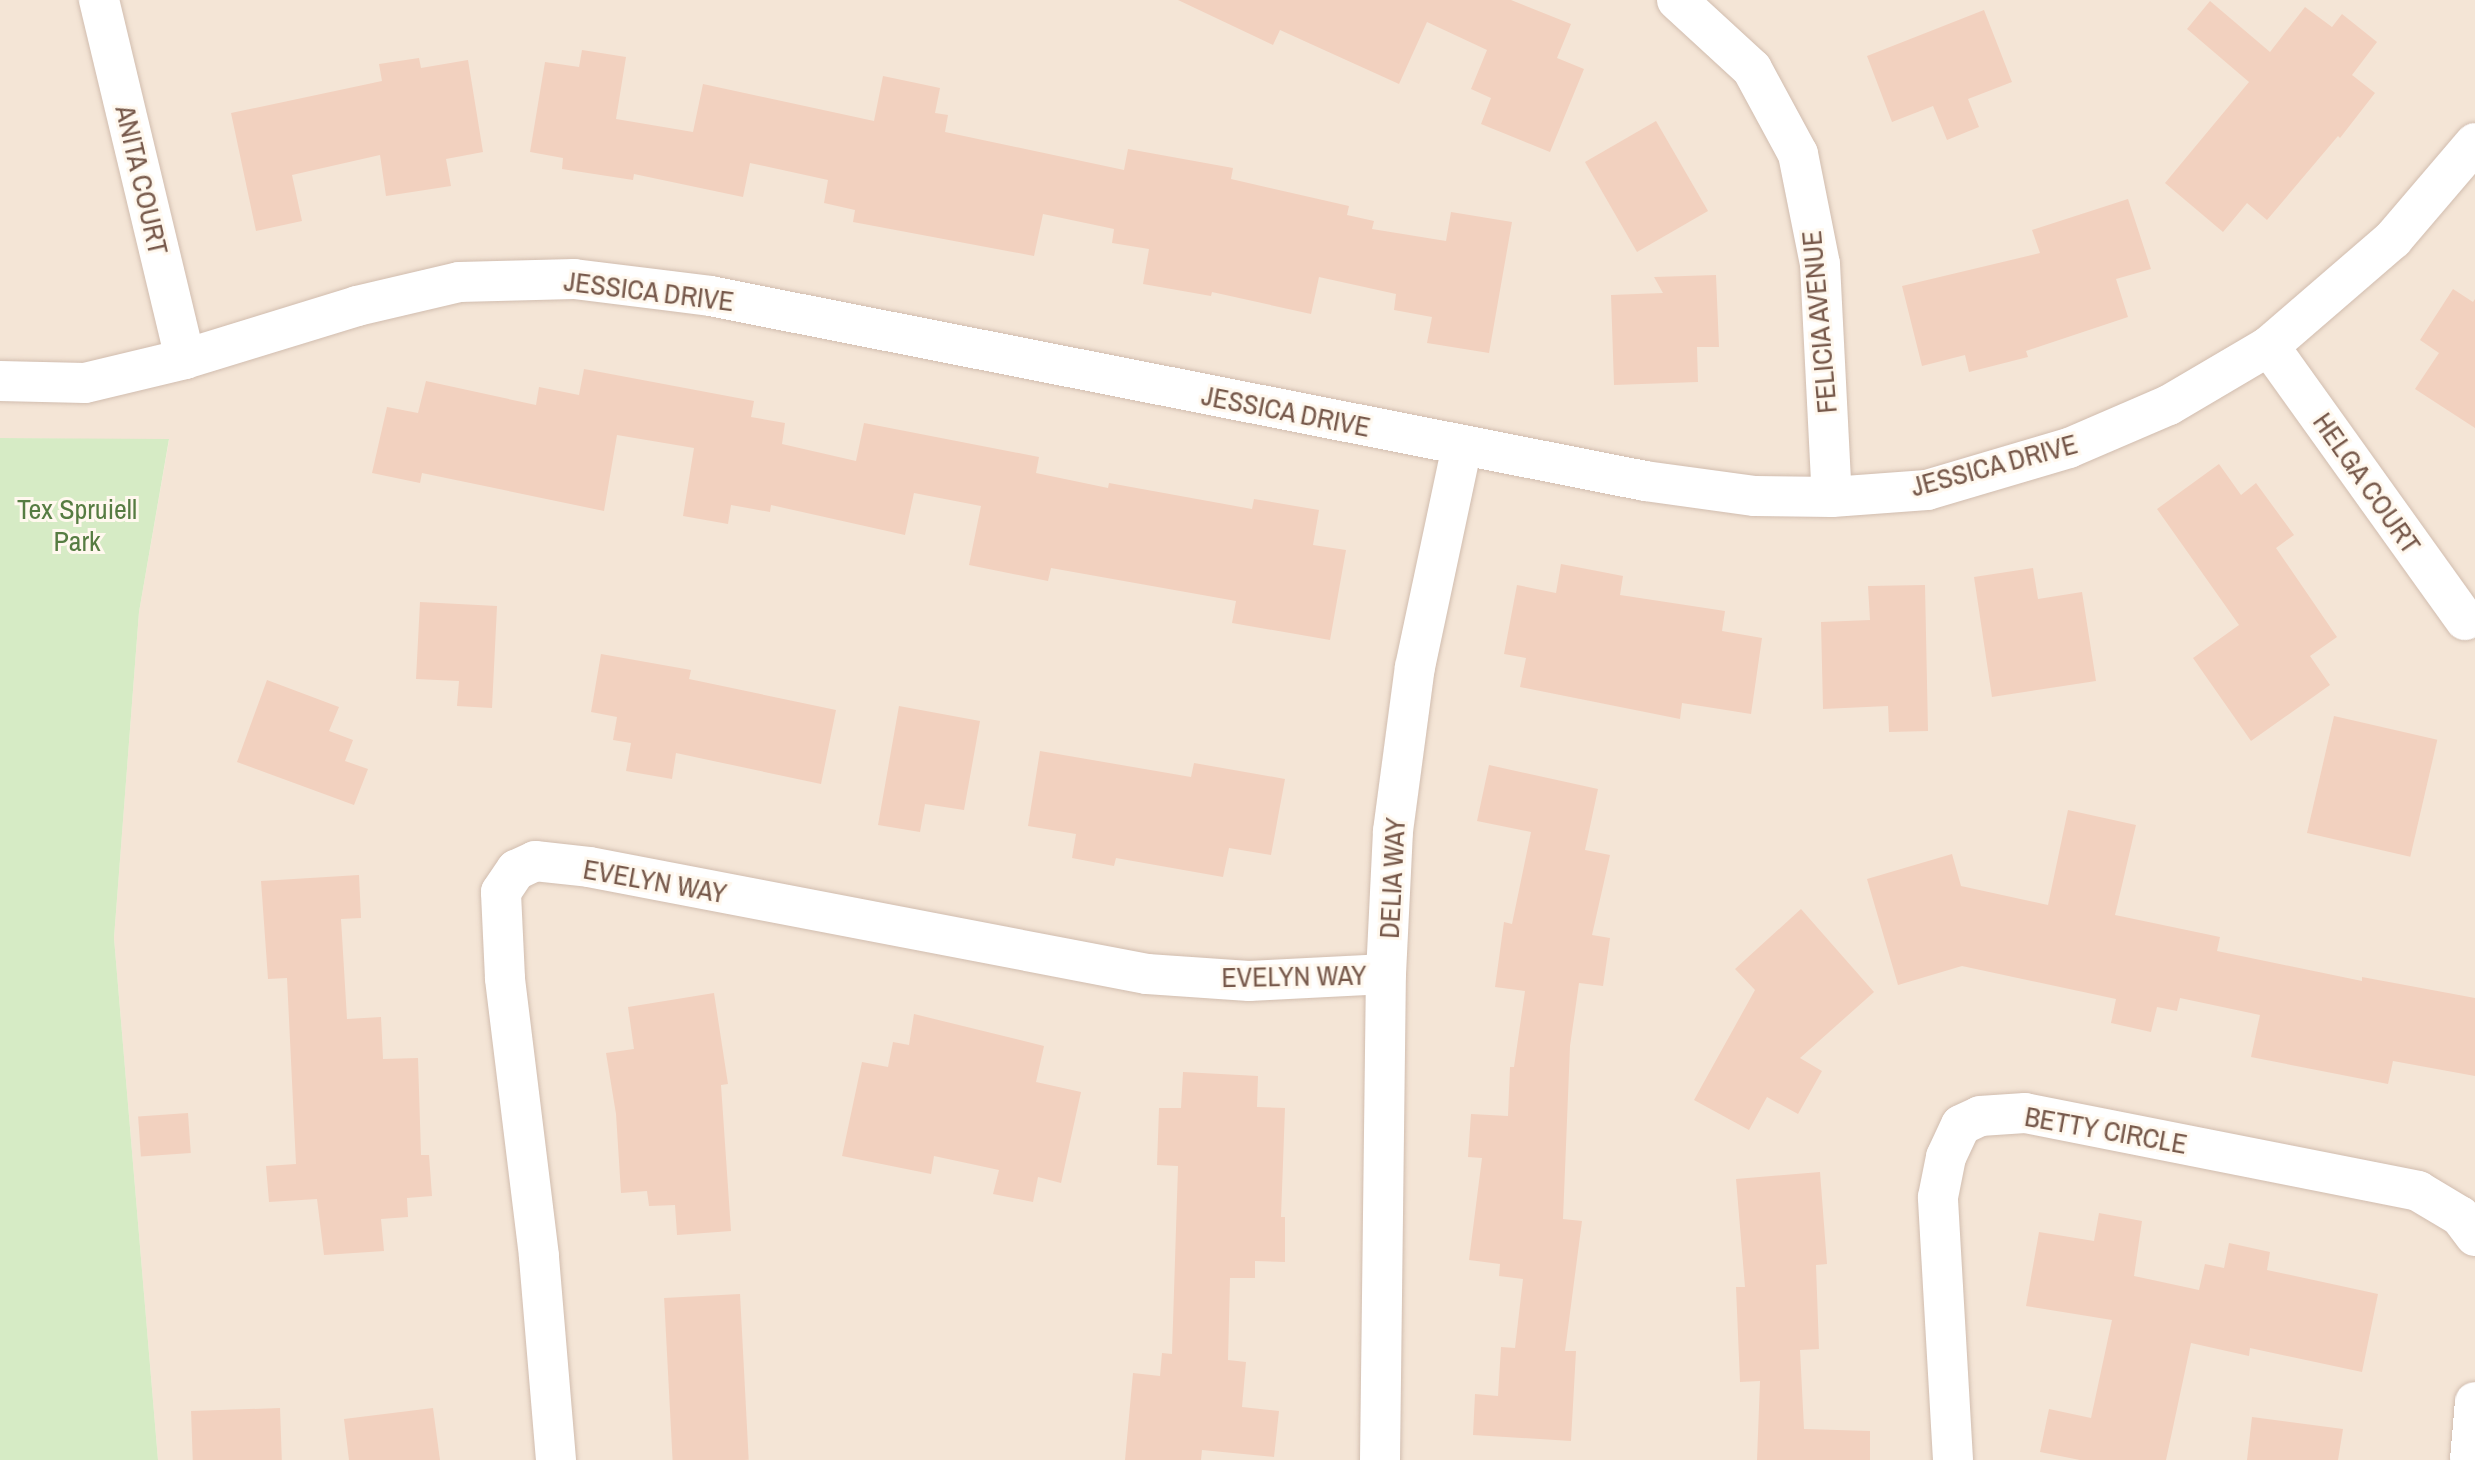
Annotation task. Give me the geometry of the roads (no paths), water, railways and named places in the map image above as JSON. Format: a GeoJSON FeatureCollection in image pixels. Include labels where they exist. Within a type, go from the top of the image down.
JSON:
{"type":"FeatureCollection","features":[{"type":"Feature","properties":{"kind":"street","name":"ANITA COURT"},"geometry":{"type":"LineString","coordinates":[[99,0],[185,359]]}},
{"type":"Feature","properties":{"kind":"street","name":"FELICIA AVENUE"},"geometry":{"type":"LineString","coordinates":[[1677,0],[1752,69],[1798,154],[1820,264],[1832,497]]}},
{"type":"Feature","properties":{"kind":"street","name":"JESSICA DRIVE"},"geometry":{"type":"LineString","coordinates":[[0,381],[85,383],[185,359],[357,306],[459,282],[574,279],[710,296],[1645,481],[1755,496],[1832,497],[1927,490],[2069,448],[2169,405],[2269,346],[2393,239],[2475,143]]}},
{"type":"Feature","properties":{"kind":"street","name":"HELGA COURT"},"geometry":{"type":"LineString","coordinates":[[2269,346],[2465,620]]}},
{"type":"Feature","properties":{"kind":"street","name":"DELIA WAY"},"geometry":{"type":"LineString","coordinates":[[1380,1460],[1386,974],[1393,831],[1415,667],[1462,446]]}},
{"type":"Feature","properties":{"kind":"street","name":"EVELYN WAY"},"geometry":{"type":"LineString","coordinates":[[556,1460],[539,1256],[505,978],[501,892],[516,870],[535,861],[589,867],[1147,974],[1249,981],[1386,974]]}},
{"type":"Feature","properties":{"kind":"street","name":"BETTY CIRCLE"},"geometry":{"type":"LineString","coordinates":[[1953,1460],[1938,1197],[1946,1157],[1961,1125],[1980,1116],[2025,1113],[2418,1191],[2460,1216],[2475,1236]]}},
{"type":"Feature","properties":{"kind":"street"},"geometry":{"type":"LineString","coordinates":[[2470,1460],[2475,1402]]}},
{"type":"Feature","properties":{"kind":"park label","name":"Tex Spruiell Park"},"geometry":{"type":"Point","coordinates":[77,525]}}]}
